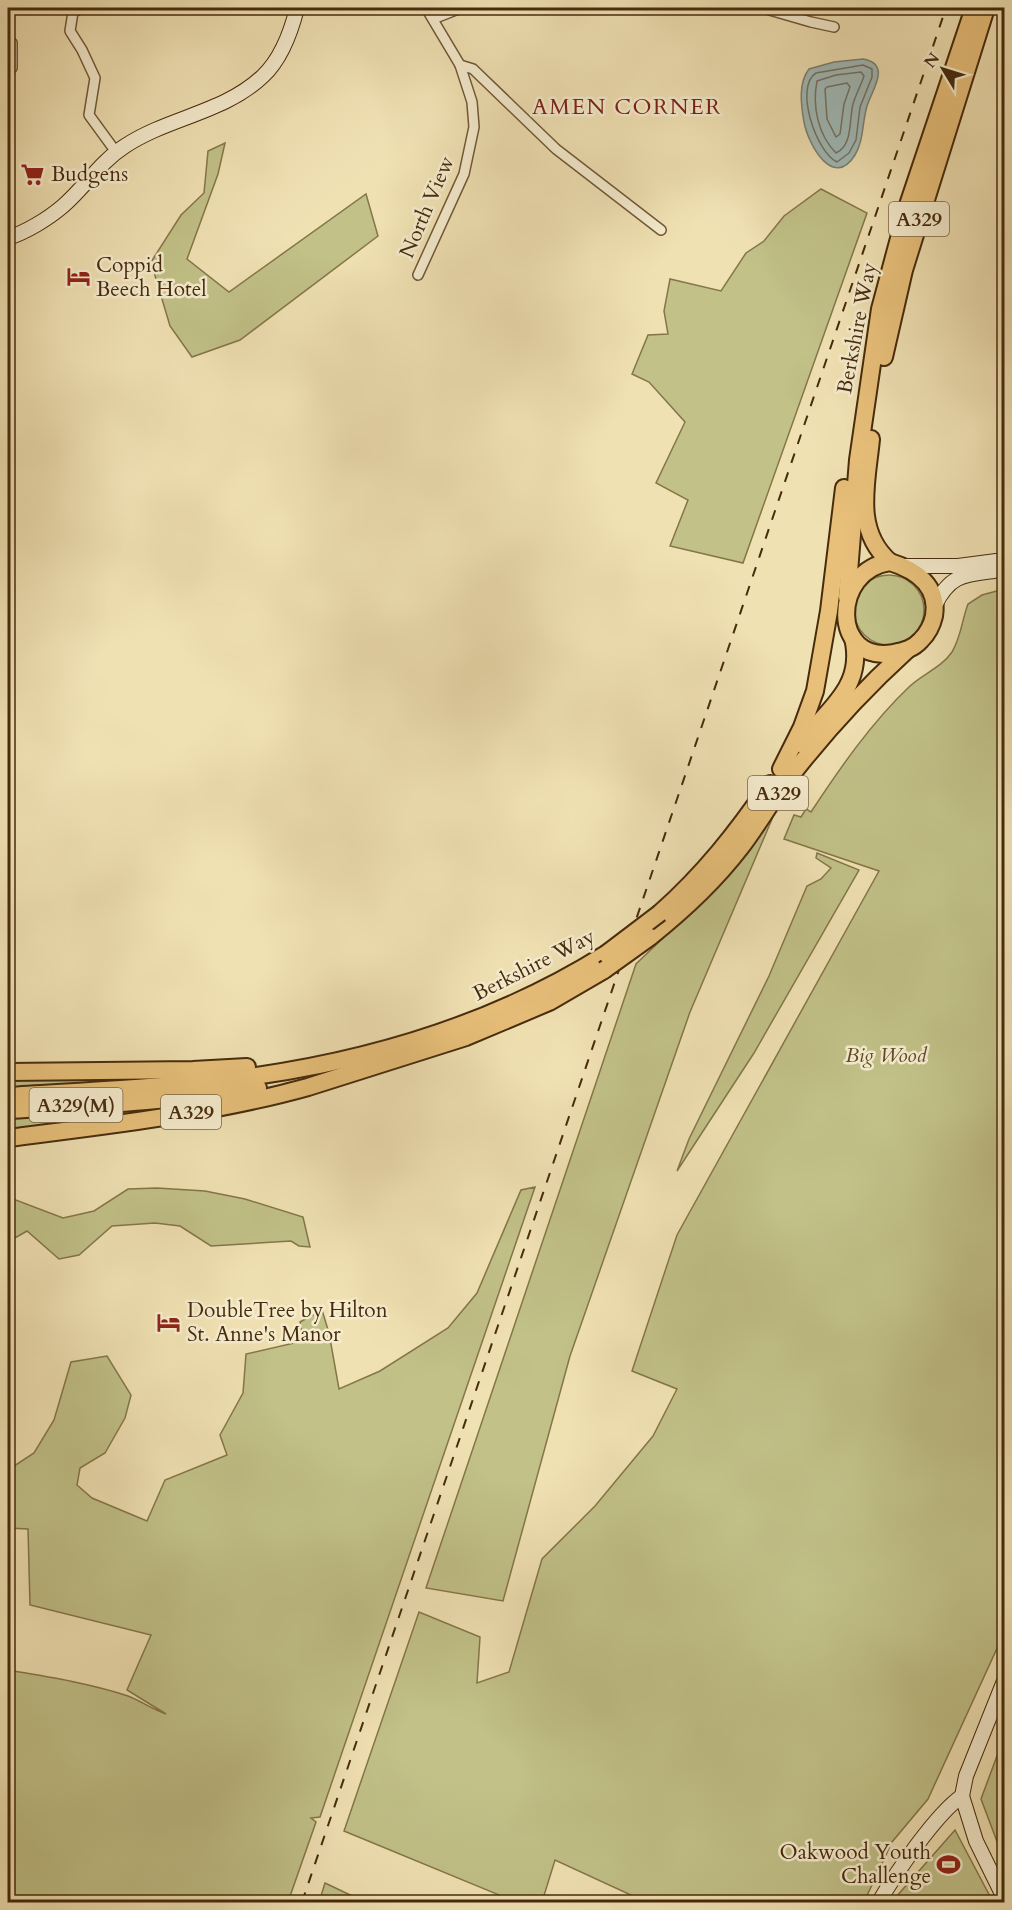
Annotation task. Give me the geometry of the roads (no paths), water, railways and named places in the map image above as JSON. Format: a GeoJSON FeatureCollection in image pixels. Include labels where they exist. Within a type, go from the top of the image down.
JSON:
{"type":"FeatureCollection","features":[{"type":"Feature","properties":{"kind":"highway","name":"Berkshire Way"},"geometry":{"type":"LineString","coordinates":[[847,597],[858,460],[880,309],[908,205],[974,8]]}},
{"type":"Feature","properties":{"kind":"highway","name":"Berkshire Way"},"geometry":{"type":"LineString","coordinates":[[896,564],[878,550],[870,536],[866,511],[879,380],[904,270],[986,8]]}},
{"type":"Feature","properties":{"kind":"highway","name":"A329"},"geometry":{"type":"LineString","coordinates":[[781,769],[805,721],[815,691],[832,590],[855,416],[868,350],[880,309]]}},
{"type":"Feature","properties":{"kind":"highway","name":"A329"},"geometry":{"type":"LineString","coordinates":[[896,564],[927,583],[933,593],[935,605],[928,632],[919,643],[907,650]]}},
{"type":"Feature","properties":{"kind":"highway"},"geometry":{"type":"LineString","coordinates":[[847,597],[856,582],[875,565],[896,564]]}},
{"type":"Feature","properties":{"kind":"highway","name":"A329"},"geometry":{"type":"LineString","coordinates":[[847,597],[846,621],[853,638]]}},
{"type":"Feature","properties":{"kind":"highway","name":"Berkshire Way"},"geometry":{"type":"LineString","coordinates":[[371,1066],[434,1048],[496,1026],[549,1002],[605,962],[688,888],[723,850],[781,769],[850,684],[855,663],[853,638]]}},
{"type":"Feature","properties":{"kind":"highway"},"geometry":{"type":"LineString","coordinates":[[853,638],[863,648],[876,653],[888,654],[907,650]]}},
{"type":"Feature","properties":{"kind":"highway","name":"Berkshire Way"},"geometry":{"type":"LineString","coordinates":[[329,1063],[405,1044],[477,1020],[605,962],[650,937],[718,875],[742,846],[805,758],[877,678],[907,650]]}},
{"type":"Feature","properties":{"kind":"highway","name":"A329"},"geometry":{"type":"LineString","coordinates":[[8,1072],[193,1070],[329,1063]]}},
{"type":"Feature","properties":{"kind":"highway","name":"A329(M)"},"geometry":{"type":"LineString","coordinates":[[8,1096],[198,1083],[250,1077],[329,1063]]}},
{"type":"Feature","properties":{"kind":"highway","name":"A329"},"geometry":{"type":"LineString","coordinates":[[8,1138],[219,1107],[282,1094],[371,1066]]}},
{"type":"Feature","properties":{"kind":"highway","name":"A329(M)"},"geometry":{"type":"LineString","coordinates":[[8,1110],[225,1094],[371,1066]]}},
{"type":"Feature","properties":{"kind":"street"},"geometry":{"type":"LineString","coordinates":[[82,8],[74,12],[70,31],[95,78],[88,115],[116,152]]}},
{"type":"Feature","properties":{"kind":"street"},"geometry":{"type":"LineString","coordinates":[[8,238],[33,226],[62,207],[116,152],[159,128],[225,103],[252,86],[265,74],[279,54],[297,8]]}},
{"type":"Feature","properties":{"kind":"street","name":"North View"},"geometry":{"type":"LineString","coordinates":[[418,275],[464,174],[474,127],[473,109],[460,65],[426,8]]}},
{"type":"Feature","properties":{"kind":"street"},"geometry":{"type":"LineString","coordinates":[[433,19],[461,8]]}},
{"type":"Feature","properties":{"kind":"street"},"geometry":{"type":"LineString","coordinates":[[763,8],[834,27]]}},
{"type":"Feature","properties":{"kind":"street"},"geometry":{"type":"LineString","coordinates":[[8,44],[12,43],[12,68]]}},
{"type":"Feature","properties":{"kind":"street"},"geometry":{"type":"LineString","coordinates":[[460,65],[473,69],[556,149],[661,230]]}},
{"type":"Feature","properties":{"kind":"street"},"geometry":{"type":"LineString","coordinates":[[8,228],[33,226]]}},
{"type":"Feature","properties":{"kind":"street"},"geometry":{"type":"LineString","coordinates":[[8,249],[33,226]]}},
{"type":"Feature","properties":{"kind":"street"},"geometry":{"type":"LineString","coordinates":[[896,564],[949,567],[1005,560]]}},
{"type":"Feature","properties":{"kind":"street"},"geometry":{"type":"LineString","coordinates":[[935,605],[952,581],[976,573],[1005,569]]}},
{"type":"Feature","properties":{"kind":"street"},"geometry":{"type":"LineString","coordinates":[[1005,1682],[966,1776],[962,1796],[976,1841],[1005,1898]]}},
{"type":"Feature","properties":{"kind":"street"},"geometry":{"type":"LineString","coordinates":[[879,1902],[888,1886],[930,1830],[951,1804],[962,1796]]}},
{"type":"Feature","properties":{"kind":"water"},"geometry":{"type":"Polygon","coordinates":[[[863,59],[877,66],[878,78],[867,106],[860,143],[855,155],[847,165],[838,168],[830,166],[816,151],[806,131],[801,101],[803,81],[809,69],[834,62],[863,59]]]}},
{"type":"Feature","properties":{"kind":"railway"},"geometry":{"type":"LineString","coordinates":[[302,1902],[946,8]]}},
{"type":"Feature","properties":{"kind":"place","name":"Budgens"},"geometry":{"type":"Point","coordinates":[33,174]}},
{"type":"Feature","properties":{"kind":"place","name":"Coppid Beech Hotel"},"geometry":{"type":"Point","coordinates":[78,277]}},
{"type":"Feature","properties":{"kind":"place","name":"DoubleTree by Hilton St. Anne's Manor"},"geometry":{"type":"Point","coordinates":[169,1322]}},
{"type":"Feature","properties":{"kind":"place","name":"Oakwood Youth Challenge"},"geometry":{"type":"Point","coordinates":[949,1864]}},
{"type":"Feature","properties":{"kind":"district","name":"AMEN CORNER"},"geometry":{"type":"Point","coordinates":[627,107]}},
{"type":"Feature","properties":{"kind":"park label","name":"Big Wood"},"geometry":{"type":"Point","coordinates":[886,1055]}}]}
